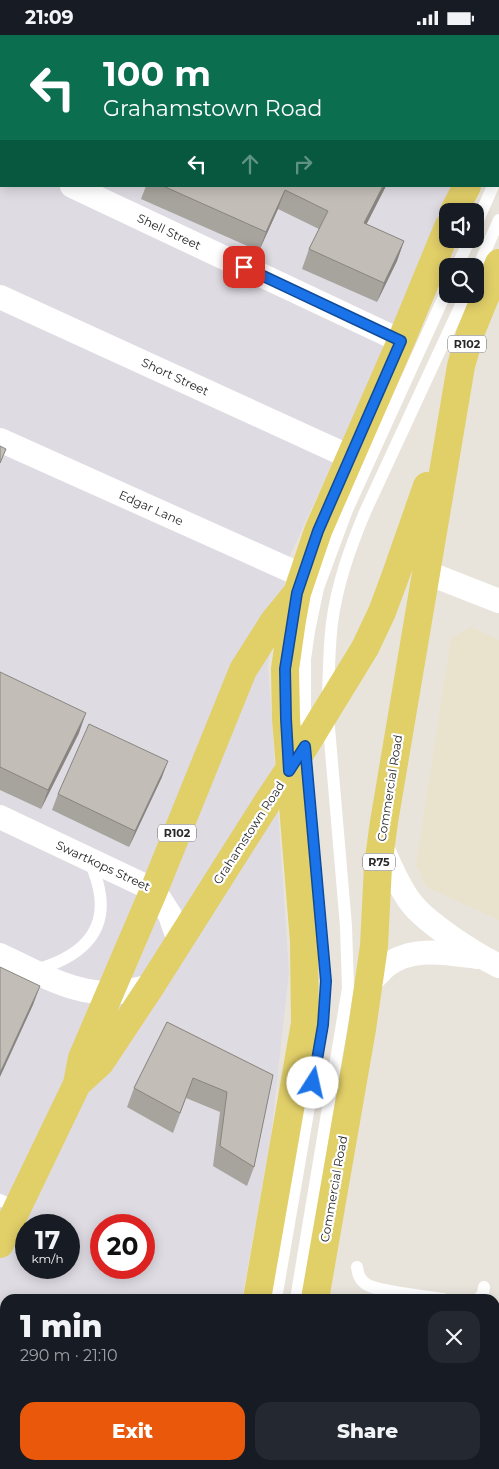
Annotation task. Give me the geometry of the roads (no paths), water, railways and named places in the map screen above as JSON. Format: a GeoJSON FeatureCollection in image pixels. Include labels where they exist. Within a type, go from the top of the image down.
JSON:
{"type":"FeatureCollection","features":[{"type":"Feature","properties":{"kind":"main road"},"geometry":{"type":"LineString","coordinates":[[458,203],[466,187]]}},
{"type":"Feature","properties":{"kind":"main road","name":"R102"},"geometry":{"type":"LineString","coordinates":[[300,584],[318,531],[439,248]]}},
{"type":"Feature","properties":{"kind":"main road","name":"R102"},"geometry":{"type":"LineString","coordinates":[[450,427],[461,366],[493,267]]}},
{"type":"Feature","properties":{"kind":"main road","name":"Commercial Road"},"geometry":{"type":"LineString","coordinates":[[317,1294],[369,983],[374,946],[381,845],[450,427]]}},
{"type":"Feature","properties":{"kind":"main road","name":"Grahamstown Road"},"geometry":{"type":"LineString","coordinates":[[0,1244],[8,1204],[77,1084],[100,1063],[152,986],[365,648],[382,612],[424,492],[450,427]]}},
{"type":"Feature","properties":{"kind":"main road"},"geometry":{"type":"LineString","coordinates":[[258,1294],[305,1023],[304,941],[289,771],[285,669],[300,584]]}},
{"type":"Feature","properties":{"kind":"main road","name":"Grahamstown Road"},"geometry":{"type":"LineString","coordinates":[[77,1084],[82,1058],[154,890],[243,670],[300,584]]}},
{"type":"Feature","properties":{"kind":"street","name":"Shell Street"},"geometry":{"type":"LineString","coordinates":[[76,187],[108,194],[401,341]]}},
{"type":"Feature","properties":{"kind":"street","name":"Short Street"},"geometry":{"type":"LineString","coordinates":[[0,297],[350,457]]}},
{"type":"Feature","properties":{"kind":"street","name":"Edgar Lane"},"geometry":{"type":"LineString","coordinates":[[0,440],[300,584]]}},
{"type":"Feature","properties":{"kind":"street"},"geometry":{"type":"LineString","coordinates":[[425,572],[499,601]]}},
{"type":"Feature","properties":{"kind":"street","name":"Swartkops Street"},"geometry":{"type":"LineString","coordinates":[[0,817],[154,890],[170,915],[179,941]]}},
{"type":"Feature","properties":{"kind":"street"},"geometry":{"type":"LineString","coordinates":[[381,845],[399,883],[410,901],[425,917],[490,961]]}},
{"type":"Feature","properties":{"kind":"street"},"geometry":{"type":"LineString","coordinates":[[369,983],[386,966],[402,957],[420,953],[448,953],[490,961]]}},
{"type":"Feature","properties":{"kind":"street"},"geometry":{"type":"LineString","coordinates":[[0,955],[33,971],[79,989],[111,993],[152,986]]}},
{"type":"Feature","properties":{"kind":"lane"},"geometry":{"type":"LineString","coordinates":[[484,206],[493,187]]}},
{"type":"Feature","properties":{"kind":"lane"},"geometry":{"type":"LineString","coordinates":[[493,267],[499,220]]}},
{"type":"Feature","properties":{"kind":"lane"},"geometry":{"type":"LineString","coordinates":[[277,1294],[323,1025],[326,981],[305,746],[305,659],[309,631],[318,588],[347,510],[441,303]]}},
{"type":"Feature","properties":{"kind":"lane"},"geometry":{"type":"LineString","coordinates":[[297,1294],[348,988],[346,926],[328,708],[332,623],[338,591],[350,548],[462,303]]}},
{"type":"Feature","properties":{"kind":"lane"},"geometry":{"type":"LineString","coordinates":[[33,971],[52,966],[70,957],[84,947],[94,934],[98,922],[100,890],[90,859]]}},
{"type":"Feature","properties":{"kind":"lane"},"geometry":{"type":"LineString","coordinates":[[356,1267],[358,1275],[372,1287],[413,1294]]}},
{"type":"Feature","properties":{"kind":"lane"},"geometry":{"type":"LineString","coordinates":[[483,1294],[484,1287]]}}]}
